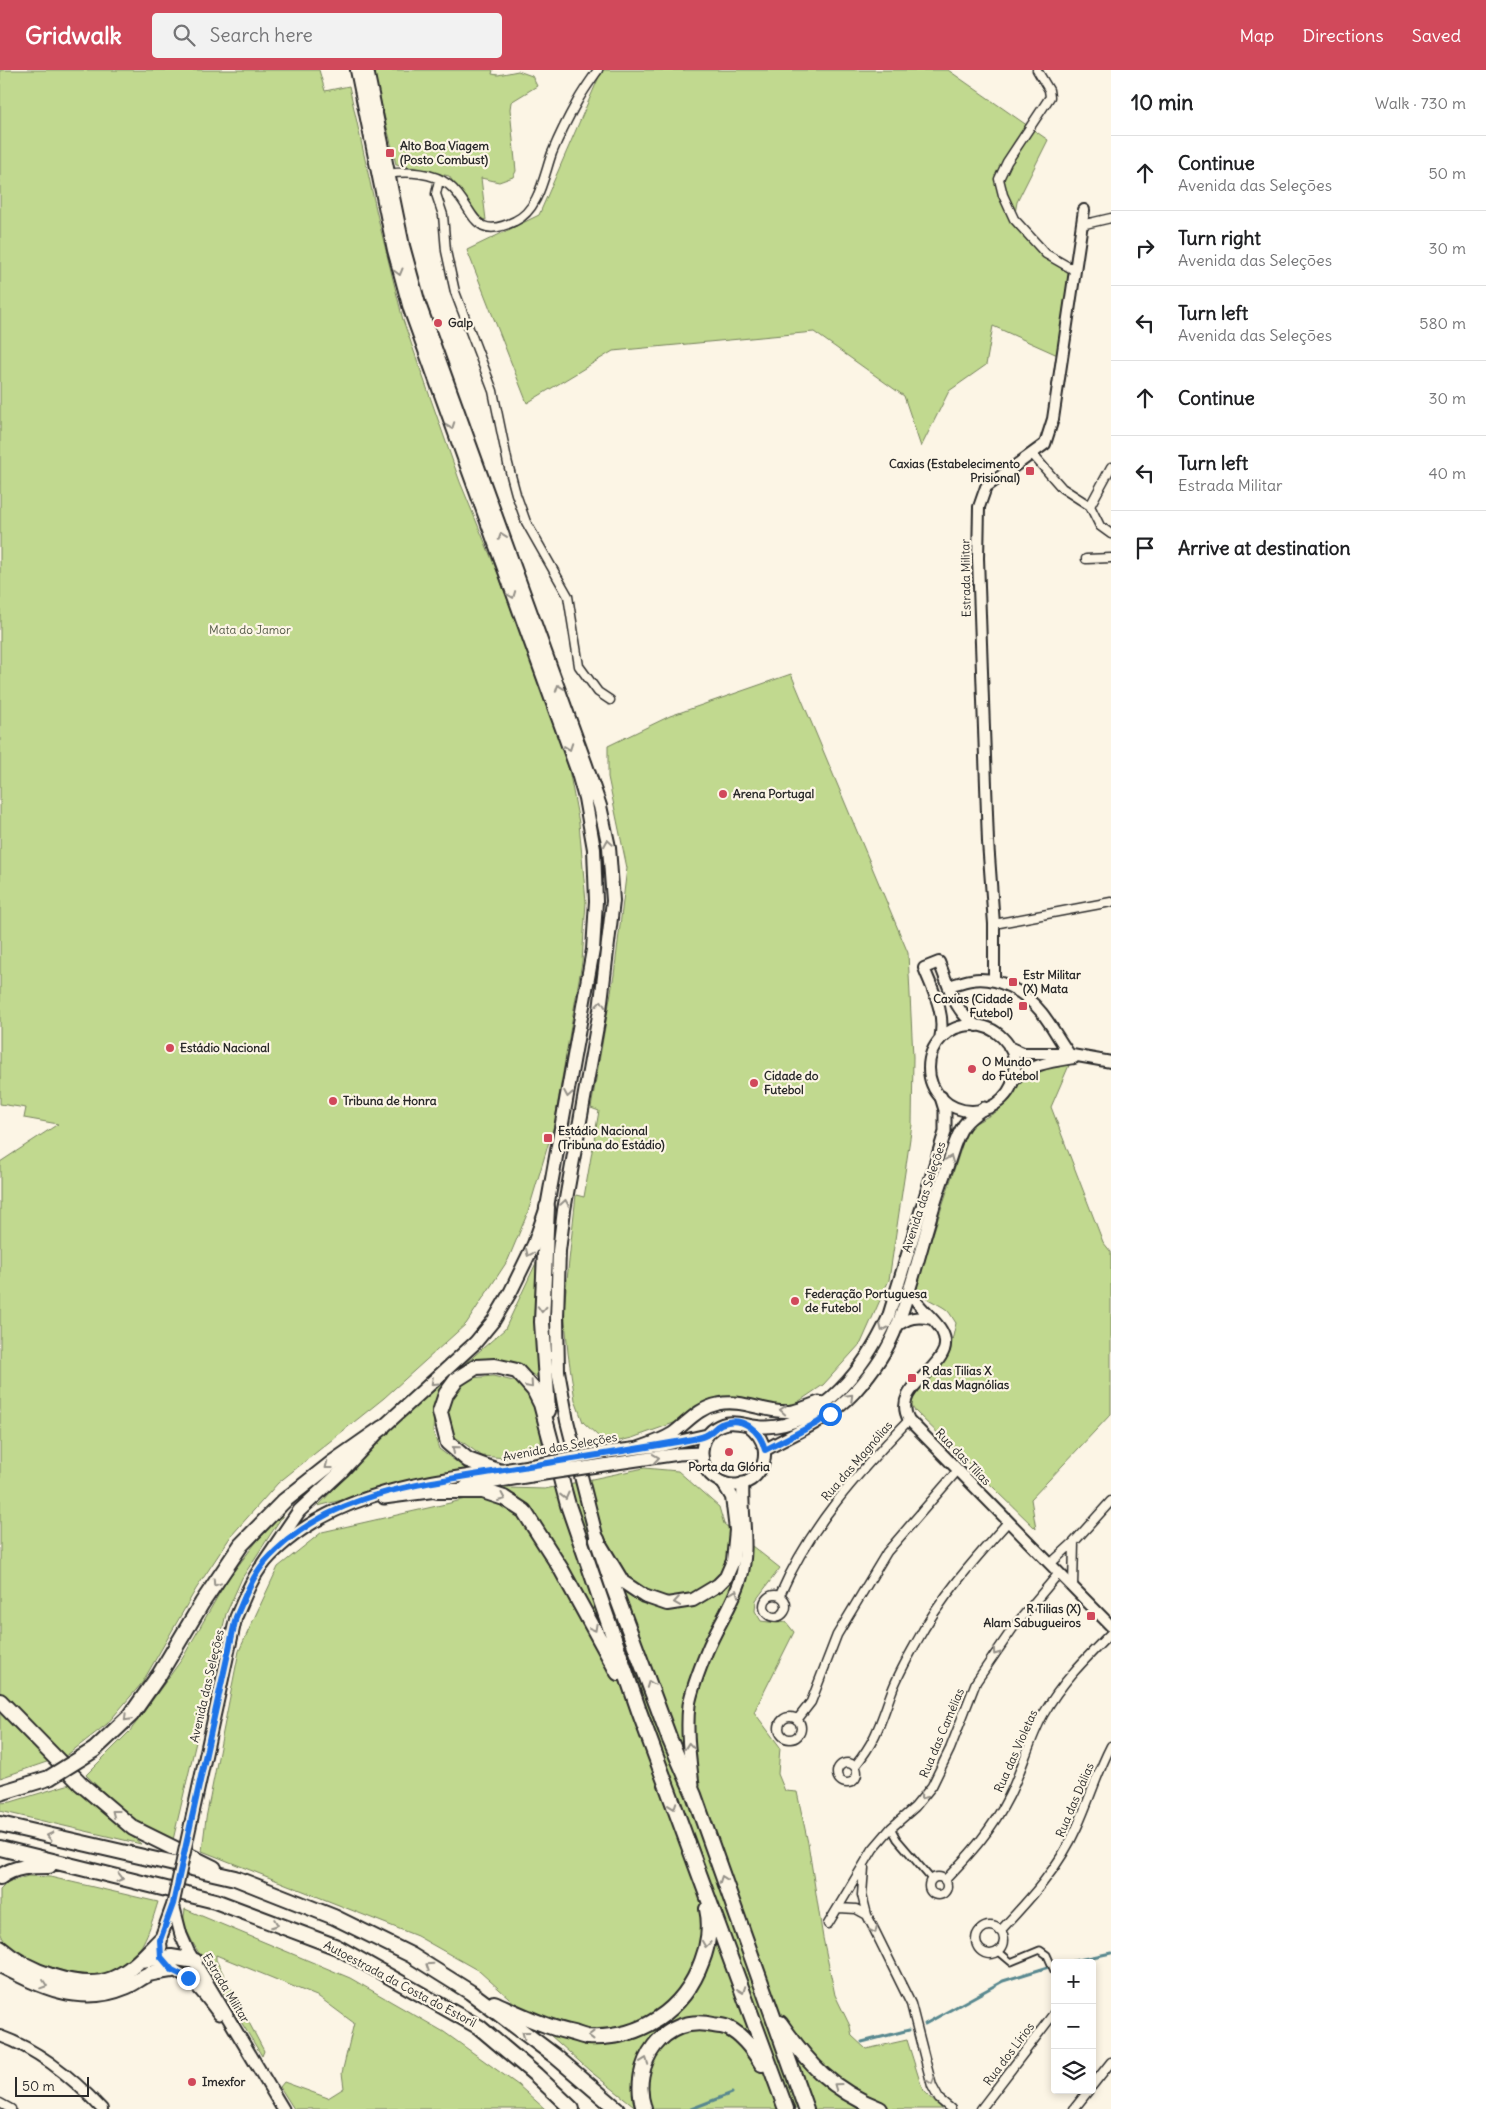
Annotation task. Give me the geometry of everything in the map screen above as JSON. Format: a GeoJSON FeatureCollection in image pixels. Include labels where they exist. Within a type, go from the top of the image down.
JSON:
{"type":"FeatureCollection","features":[{"type":"Feature","properties":{"kind":"highway"},"geometry":{"type":"LineString","coordinates":[[547,1207],[542,1322],[549,1431]]}},
{"type":"Feature","properties":{"kind":"highway"},"geometry":{"type":"LineString","coordinates":[[498,1471],[468,1460],[448,1443],[440,1412],[446,1394],[458,1379],[476,1367],[495,1366],[517,1371],[534,1390],[541,1404],[568,1505],[638,1711],[785,2106]]}},
{"type":"Feature","properties":{"kind":"highway"},"geometry":{"type":"LineString","coordinates":[[0,1793],[49,1778],[94,1750],[131,1715],[160,1675],[202,1603],[241,1545],[284,1500],[382,1428]]}},
{"type":"Feature","properties":{"kind":"highway"},"geometry":{"type":"LineString","coordinates":[[437,1491],[483,1491],[504,1498],[524,1511],[561,1569],[638,1711]]}},
{"type":"Feature","properties":{"kind":"highway"},"geometry":{"type":"LineString","coordinates":[[597,1539],[644,1669],[694,1795],[806,2109]]}},
{"type":"Feature","properties":{"kind":"highway"},"geometry":{"type":"LineString","coordinates":[[0,1701],[81,1784],[133,1828],[234,1878]]}},
{"type":"Feature","properties":{"kind":"highway","name":"Autoestrada da Costa do Estoril"},"geometry":{"type":"LineString","coordinates":[[0,1824],[234,1878],[351,1926],[411,1955],[470,1992],[555,2056],[617,2109]]}},
{"type":"Feature","properties":{"kind":"highway","name":"Autoestrada da Costa do Estoril"},"geometry":{"type":"LineString","coordinates":[[0,1848],[214,1901],[337,1947],[479,2027],[536,2075],[572,2109]]}},
{"type":"Feature","properties":{"kind":"highway"},"geometry":{"type":"LineString","coordinates":[[0,1877],[8,1871],[27,1866],[73,1866]]}},
{"type":"Feature","properties":{"kind":"highway"},"geometry":{"type":"LineString","coordinates":[[470,1992],[553,2029],[586,2037],[631,2032],[649,2024],[675,2006],[695,1981],[707,1947],[708,1914],[700,1879]]}},
{"type":"Feature","properties":{"kind":"highway"},"geometry":{"type":"LineString","coordinates":[[0,1948],[13,1958],[37,1970],[65,1980],[101,1982],[127,1971],[140,1960],[162,1935]]}},
{"type":"Feature","properties":{"kind":"highway"},"geometry":{"type":"LineString","coordinates":[[140,1960],[161,1957],[195,1961]]}},
{"type":"Feature","properties":{"kind":"highway"},"geometry":{"type":"LineString","coordinates":[[0,1965],[30,1980],[67,1994],[82,1995],[96,1995],[125,1988],[149,1975],[172,1970]]}},
{"type":"Feature","properties":{"kind":"highway"},"geometry":{"type":"LineString","coordinates":[[769,2007],[795,2045],[823,2076],[848,2094],[880,2109]]}},
{"type":"Feature","properties":{"kind":"highway"},"geometry":{"type":"LineString","coordinates":[[644,2109],[641,2097],[641,2072],[648,2053],[658,2040],[680,2026],[704,2022],[728,2028],[753,2049],[785,2106]]}},
{"type":"Feature","properties":{"kind":"main road"},"geometry":{"type":"LineString","coordinates":[[263,1564],[299,1511],[342,1471],[382,1428],[475,1343],[494,1320],[511,1291],[534,1244],[547,1207],[593,950],[596,901],[594,849],[577,770],[410,309],[394,250],[357,70]]}},
{"type":"Feature","properties":{"kind":"main road"},"geometry":{"type":"LineString","coordinates":[[367,70],[403,246],[419,304],[586,765],[600,806],[609,847],[613,901],[600,1010],[564,1210],[560,1251],[557,1318],[558,1371],[567,1421],[597,1539],[623,1582],[644,1596],[667,1604],[693,1600],[718,1585],[726,1577],[734,1561],[736,1530],[732,1497],[724,1484],[715,1479],[703,1463],[703,1444],[707,1435]]}},
{"type":"Feature","properties":{"kind":"main road","name":"Avenida das Seleções"},"geometry":{"type":"LineString","coordinates":[[359,1501],[437,1491],[608,1452],[693,1439],[707,1435],[714,1428],[730,1422],[763,1427],[785,1424],[816,1410],[858,1370],[880,1336],[888,1318],[945,1132],[945,1110],[941,1097]]}},
{"type":"Feature","properties":{"kind":"main road","name":"Avenida das Seleções"},"geometry":{"type":"LineString","coordinates":[[765,1450],[817,1423],[841,1405],[854,1394],[876,1364],[896,1327],[910,1289],[928,1221],[960,1131],[972,1116],[984,1108]]}},
{"type":"Feature","properties":{"kind":"main road"},"geometry":{"type":"LineString","coordinates":[[638,1448],[657,1442],[673,1433],[701,1410],[716,1404],[730,1402],[779,1411],[793,1411],[830,1398]]}},
{"type":"Feature","properties":{"kind":"main road"},"geometry":{"type":"LineString","coordinates":[[724,1484],[743,1483],[752,1479],[760,1471],[764,1461],[765,1450],[762,1440],[748,1425]]}},
{"type":"Feature","properties":{"kind":"main road","name":"Avenida das Seleções"},"geometry":{"type":"LineString","coordinates":[[162,1935],[173,1904],[236,1617],[248,1588],[263,1564],[288,1540],[320,1517],[340,1507],[404,1486],[498,1471],[530,1471],[610,1464],[679,1454],[702,1453]]}},
{"type":"Feature","properties":{"kind":"main road"},"geometry":{"type":"LineString","coordinates":[[694,1795],[688,1734],[689,1704],[707,1650],[730,1607],[741,1577],[745,1547],[743,1483]]}},
{"type":"Feature","properties":{"kind":"main road","name":"Estrada Militar"},"geometry":{"type":"LineString","coordinates":[[173,1904],[181,1935],[188,1951],[283,2109]]}},
{"type":"Feature","properties":{"kind":"main road"},"geometry":{"type":"LineString","coordinates":[[161,1957],[162,1935]]}},
{"type":"Feature","properties":{"kind":"main road","name":"Estrada Militar"},"geometry":{"type":"LineString","coordinates":[[161,1957],[172,1970],[188,1978],[198,1988],[250,2056]]}},
{"type":"Feature","properties":{"kind":"street"},"geometry":{"type":"LineString","coordinates":[[388,174],[405,171],[427,175],[447,183],[468,211],[486,228],[497,229],[517,220],[526,213],[534,202],[553,152],[577,101],[598,70]]}},
{"type":"Feature","properties":{"kind":"street"},"geometry":{"type":"LineString","coordinates":[[1037,70],[1049,90],[1050,97],[1007,162],[999,179],[1003,195],[1014,219],[1046,254],[1074,270]]}},
{"type":"Feature","properties":{"kind":"street"},"geometry":{"type":"LineString","coordinates":[[438,180],[436,194],[443,215],[446,251],[455,292],[493,392],[516,494],[526,522],[568,596],[578,666],[598,692],[610,700]]}},
{"type":"Feature","properties":{"kind":"street","name":"Estrada Militar"},"geometry":{"type":"LineString","coordinates":[[994,981],[994,924],[988,842],[978,577],[979,507],[986,487],[1033,455],[1045,444],[1053,419],[1084,210]]}},
{"type":"Feature","properties":{"kind":"street"},"geometry":{"type":"LineString","coordinates":[[1081,225],[1111,218]]}},
{"type":"Feature","properties":{"kind":"street"},"geometry":{"type":"LineString","coordinates":[[1033,455],[1062,488],[1090,506],[1100,526],[1111,534]]}},
{"type":"Feature","properties":{"kind":"street"},"geometry":{"type":"LineString","coordinates":[[1090,506],[1111,468]]}},
{"type":"Feature","properties":{"kind":"street"},"geometry":{"type":"LineString","coordinates":[[1086,559],[1111,558]]}},
{"type":"Feature","properties":{"kind":"street"},"geometry":{"type":"LineString","coordinates":[[994,924],[1111,902]]}},
{"type":"Feature","properties":{"kind":"street"},"geometry":{"type":"LineString","coordinates":[[977,1026],[960,1012],[939,962],[924,968],[941,1012],[943,1028],[940,1039],[932,1052],[929,1068],[932,1084],[941,1097],[961,1109],[984,1108],[998,1101],[1012,1083],[1027,1070],[1039,1064],[1082,1057]]}},
{"type":"Feature","properties":{"kind":"street"},"geometry":{"type":"LineString","coordinates":[[949,986],[972,980],[994,981],[1012,987],[1042,1012],[1070,1054]]}},
{"type":"Feature","properties":{"kind":"street"},"geometry":{"type":"LineString","coordinates":[[940,1039],[954,1029],[969,1025],[977,1026],[993,1031],[1009,1046],[1023,1053],[1070,1054],[1111,1062]]}},
{"type":"Feature","properties":{"kind":"street"},"geometry":{"type":"LineString","coordinates":[[1042,1053],[1052,1043],[1052,1027]]}},
{"type":"Feature","properties":{"kind":"street"},"geometry":{"type":"LineString","coordinates":[[1009,1046],[1014,1061],[1012,1083]]}},
{"type":"Feature","properties":{"kind":"street"},"geometry":{"type":"LineString","coordinates":[[909,1420],[904,1409],[906,1396],[939,1359],[945,1344],[944,1336],[932,1318],[916,1303],[910,1289]]}},
{"type":"Feature","properties":{"kind":"street"},"geometry":{"type":"LineString","coordinates":[[896,1327],[904,1320],[912,1317],[932,1318]]}},
{"type":"Feature","properties":{"kind":"street","name":"Rua das Tílias"},"geometry":{"type":"LineString","coordinates":[[909,1420],[1111,1626]]}},
{"type":"Feature","properties":{"kind":"street","name":"Rua das Magnólias"},"geometry":{"type":"LineString","coordinates":[[780,1595],[794,1564],[830,1509],[861,1470],[909,1420]]}},
{"type":"Feature","properties":{"kind":"street"},"geometry":{"type":"LineString","coordinates":[[797,1720],[811,1702],[837,1635],[887,1552],[958,1470]]}},
{"type":"Feature","properties":{"kind":"street"},"geometry":{"type":"LineString","coordinates":[[1050,1564],[1074,1542],[1111,1501]]}},
{"type":"Feature","properties":{"kind":"street"},"geometry":{"type":"LineString","coordinates":[[855,1766],[870,1747],[878,1731],[892,1690],[917,1641],[969,1565],[1008,1522]]}},
{"type":"Feature","properties":{"kind":"street"},"geometry":{"type":"LineString","coordinates":[[1073,1587],[1074,1542]]}},
{"type":"Feature","properties":{"kind":"street","name":"Rua das Camélias"},"geometry":{"type":"LineString","coordinates":[[828,1924],[873,1849],[932,1786],[950,1749],[976,1682],[1013,1628],[1059,1573]]}},
{"type":"Feature","properties":{"kind":"street","name":"Rua das Violetas"},"geometry":{"type":"LineString","coordinates":[[945,1880],[978,1846],[996,1820],[1010,1794],[1031,1740],[1060,1689],[1080,1664],[1111,1633]]}},
{"type":"Feature","properties":{"kind":"street","name":"Rua das Dálias"},"geometry":{"type":"LineString","coordinates":[[1000,1931],[1042,1886],[1061,1858],[1077,1828],[1097,1775],[1111,1746]]}},
{"type":"Feature","properties":{"kind":"street"},"geometry":{"type":"LineString","coordinates":[[891,1828],[896,1839],[932,1880]]}},
{"type":"Feature","properties":{"kind":"street"},"geometry":{"type":"LineString","coordinates":[[864,1866],[862,1895],[867,1915],[911,2004],[932,2086],[939,2099],[950,2109]]}},
{"type":"Feature","properties":{"kind":"street"},"geometry":{"type":"LineString","coordinates":[[940,1877],[945,1880],[946,1891],[938,1895],[933,1893],[930,1888],[932,1880],[940,1877]]}},
{"type":"Feature","properties":{"kind":"street"},"geometry":{"type":"LineString","coordinates":[[839,1908],[856,1909],[867,1915]]}},
{"type":"Feature","properties":{"kind":"street"},"geometry":{"type":"LineString","coordinates":[[993,1926],[1000,1931],[1004,1939],[998,1951],[990,1954],[985,1953],[978,1947],[976,1938],[980,1930],[993,1926]]}},
{"type":"Feature","properties":{"kind":"street"},"geometry":{"type":"LineString","coordinates":[[998,1951],[1011,1962],[1040,1950],[1047,1956],[1051,1964]]}},
{"type":"Feature","properties":{"kind":"street","name":"Rua dos Lírios"},"geometry":{"type":"LineString","coordinates":[[981,2109],[1051,2017]]}},
{"type":"Feature","properties":{"kind":"street"},"geometry":{"type":"LineString","coordinates":[[0,2036],[34,2050],[54,2065],[102,2109]]}},
{"type":"Feature","properties":{"kind":"street"},"geometry":{"type":"LineString","coordinates":[[1096,2081],[1111,2062]]}},
{"type":"Feature","properties":{"kind":"street"},"geometry":{"type":"LineString","coordinates":[[1074,2109],[1086,2094]]}},
{"type":"Feature","properties":{"kind":"street"},"geometry":{"type":"LineString","coordinates":[[0,2103],[11,2109]]}},
{"type":"Feature","properties":{"kind":"green space","name":"Mata do Jamor"},"geometry":{"type":"Polygon","coordinates":[[[0,70],[319,70],[325,91],[349,86],[403,320],[460,482],[498,574],[564,749],[579,823],[586,902],[582,962],[554,1125],[528,1212],[508,1260],[466,1324],[384,1398],[278,1483],[231,1536],[196,1589],[142,1683],[107,1724],[67,1755],[0,1778],[0,1162],[58,1124],[24,1118],[26,1108],[0,1104],[0,70]]]}},
{"type":"Feature","properties":{"kind":"green space"},"geometry":{"type":"Polygon","coordinates":[[[373,70],[493,70],[492,74],[498,75],[518,71],[532,76],[537,86],[511,102],[510,109],[516,171],[513,177],[499,182],[481,178],[486,220],[478,218],[449,176],[396,164],[373,70]]]}},
{"type":"Feature","properties":{"kind":"green space"},"geometry":{"type":"Polygon","coordinates":[[[602,70],[948,70],[1048,140],[1017,202],[1014,219],[1046,254],[1075,270],[1062,357],[993,326],[986,365],[949,391],[921,447],[904,396],[814,332],[613,351],[527,403],[467,250],[539,215],[602,70]]]}},
{"type":"Feature","properties":{"kind":"green space","name":"Cidade do Futebol"},"geometry":{"type":"Polygon","coordinates":[[[791,674],[908,953],[913,1057],[912,1125],[889,1280],[861,1343],[823,1385],[789,1408],[721,1410],[682,1420],[632,1438],[615,1442],[598,1436],[583,1422],[575,1400],[564,1308],[576,1195],[584,1197],[599,1111],[591,1108],[614,975],[627,868],[608,777],[608,746],[670,716],[791,674]]]}},
{"type":"Feature","properties":{"kind":"green space"},"geometry":{"type":"Polygon","coordinates":[[[1070,1063],[1051,1107],[1103,1242],[1111,1252],[1111,1414],[1031,1499],[1036,1529],[912,1406],[911,1400],[914,1393],[949,1354],[956,1323],[947,1310],[925,1297],[916,1286],[968,1127],[998,1111],[1019,1081],[1037,1068],[1070,1063]]]}},
{"type":"Feature","properties":{"kind":"green space"},"geometry":{"type":"Polygon","coordinates":[[[536,1263],[538,1378],[518,1365],[476,1360],[457,1371],[505,1329],[536,1263]]]}},
{"type":"Feature","properties":{"kind":"green space"},"geometry":{"type":"Polygon","coordinates":[[[452,1375],[435,1402],[433,1431],[439,1449],[466,1469],[318,1506],[392,1427],[452,1375]]]}},
{"type":"Feature","properties":{"kind":"green space"},"geometry":{"type":"Polygon","coordinates":[[[493,1376],[521,1383],[537,1414],[541,1431],[541,1450],[506,1458],[482,1456],[454,1436],[448,1414],[454,1392],[472,1378],[493,1376]]]}},
{"type":"Feature","properties":{"kind":"green space"},"geometry":{"type":"Polygon","coordinates":[[[644,1468],[678,1471],[719,1507],[724,1524],[780,1568],[756,1600],[755,1611],[761,1621],[786,1622],[794,1632],[754,1712],[780,1747],[778,1774],[785,1791],[797,1792],[835,1995],[850,2026],[852,2036],[866,2049],[907,2040],[923,2091],[942,2109],[638,2109],[590,2071],[479,1971],[417,1936],[202,1851],[206,1818],[239,1651],[278,1567],[322,1532],[507,1488],[545,1489],[644,1468]]]}},
{"type":"Feature","properties":{"kind":"green space"},"geometry":{"type":"Polygon","coordinates":[[[289,1506],[242,1578],[226,1614],[173,1840],[129,1817],[86,1775],[130,1731],[182,1659],[227,1580],[264,1532],[289,1506]]]}},
{"type":"Feature","properties":{"kind":"green space"},"geometry":{"type":"Polygon","coordinates":[[[70,1784],[141,1844],[0,1811],[0,1803],[11,1802],[70,1784]]]}},
{"type":"Feature","properties":{"kind":"green space"},"geometry":{"type":"Polygon","coordinates":[[[28,1876],[50,1877],[158,1902],[147,1934],[139,1949],[128,1963],[121,1968],[110,1973],[96,1975],[65,1971],[47,1966],[16,1951],[6,1942],[0,1932],[0,1890],[8,1882],[28,1876]]]}},
{"type":"Feature","properties":{"kind":"green space"},"geometry":{"type":"Polygon","coordinates":[[[185,1909],[350,1978],[444,2032],[518,2085],[545,2109],[294,2109],[280,2087],[284,2082],[328,2098],[344,2088],[342,2073],[354,2023],[319,1997],[216,1955],[216,1960],[264,2051],[262,2056],[194,1945],[183,1923],[185,1909]]]}},
{"type":"Feature","properties":{"kind":"waterway"},"geometry":{"type":"LineString","coordinates":[[1083,1959],[1111,1953]]}},
{"type":"Feature","properties":{"kind":"waterway"},"geometry":{"type":"LineString","coordinates":[[925,2024],[1003,1981],[1051,1966]]}},
{"type":"Feature","properties":{"kind":"waterway"},"geometry":{"type":"LineString","coordinates":[[862,2042],[909,2030]]}},
{"type":"Feature","properties":{"kind":"waterway"},"geometry":{"type":"LineString","coordinates":[[691,2109],[732,2093]]}},
{"type":"Feature","properties":{"kind":"place","name":"Alto Boa Viagem (Posto Combust)"},"geometry":{"type":"Point","coordinates":[390,153]}},
{"type":"Feature","properties":{"kind":"place","name":"Galp"},"geometry":{"type":"Point","coordinates":[438,323]}},
{"type":"Feature","properties":{"kind":"place","name":"Caxias (Estabelecimento Prisional)"},"geometry":{"type":"Point","coordinates":[1030,471]}},
{"type":"Feature","properties":{"kind":"place","name":"Arena Portugal"},"geometry":{"type":"Point","coordinates":[723,794]}},
{"type":"Feature","properties":{"kind":"place","name":"Estr Militar (X) Mata"},"geometry":{"type":"Point","coordinates":[1013,982]}},
{"type":"Feature","properties":{"kind":"place","name":"Caxias (Cidade Futebol)"},"geometry":{"type":"Point","coordinates":[1023,1006]}},
{"type":"Feature","properties":{"kind":"place","name":"Estádio Nacional"},"geometry":{"type":"Point","coordinates":[170,1048]}},
{"type":"Feature","properties":{"kind":"place","name":"O Mundo do Futebol"},"geometry":{"type":"Point","coordinates":[972,1069]}},
{"type":"Feature","properties":{"kind":"place","name":"Cidade do Futebol"},"geometry":{"type":"Point","coordinates":[754,1083]}},
{"type":"Feature","properties":{"kind":"place","name":"Tribuna de Honra"},"geometry":{"type":"Point","coordinates":[333,1101]}},
{"type":"Feature","properties":{"kind":"place","name":"Estádio Nacional (Tribuna do Estádio)"},"geometry":{"type":"Point","coordinates":[548,1138]}},
{"type":"Feature","properties":{"kind":"place","name":"Federação Portuguesa de Futebol"},"geometry":{"type":"Point","coordinates":[795,1301]}},
{"type":"Feature","properties":{"kind":"place","name":"R das Tilias X R das Magnólias"},"geometry":{"type":"Point","coordinates":[912,1378]}},
{"type":"Feature","properties":{"kind":"place","name":"Porta da Glória"},"geometry":{"type":"Point","coordinates":[729,1452]}},
{"type":"Feature","properties":{"kind":"place","name":"R Tilias (X) Alam Sabugueiros"},"geometry":{"type":"Point","coordinates":[1091,1616]}},
{"type":"Feature","properties":{"kind":"place","name":"Imexfor"},"geometry":{"type":"Point","coordinates":[192,2082]}},
{"type":"Feature","properties":{"kind":"route"},"geometry":{"type":"LineString","coordinates":[[188,1978],[172,1970],[161,1957],[160,1940],[173,1904],[236,1617],[248,1588],[263,1564],[288,1540],[320,1517],[340,1507],[404,1486],[608,1452],[663,1445],[707,1435],[714,1428],[730,1422],[740,1422],[748,1425],[762,1440],[765,1450],[817,1423],[830,1414]]}}]}
